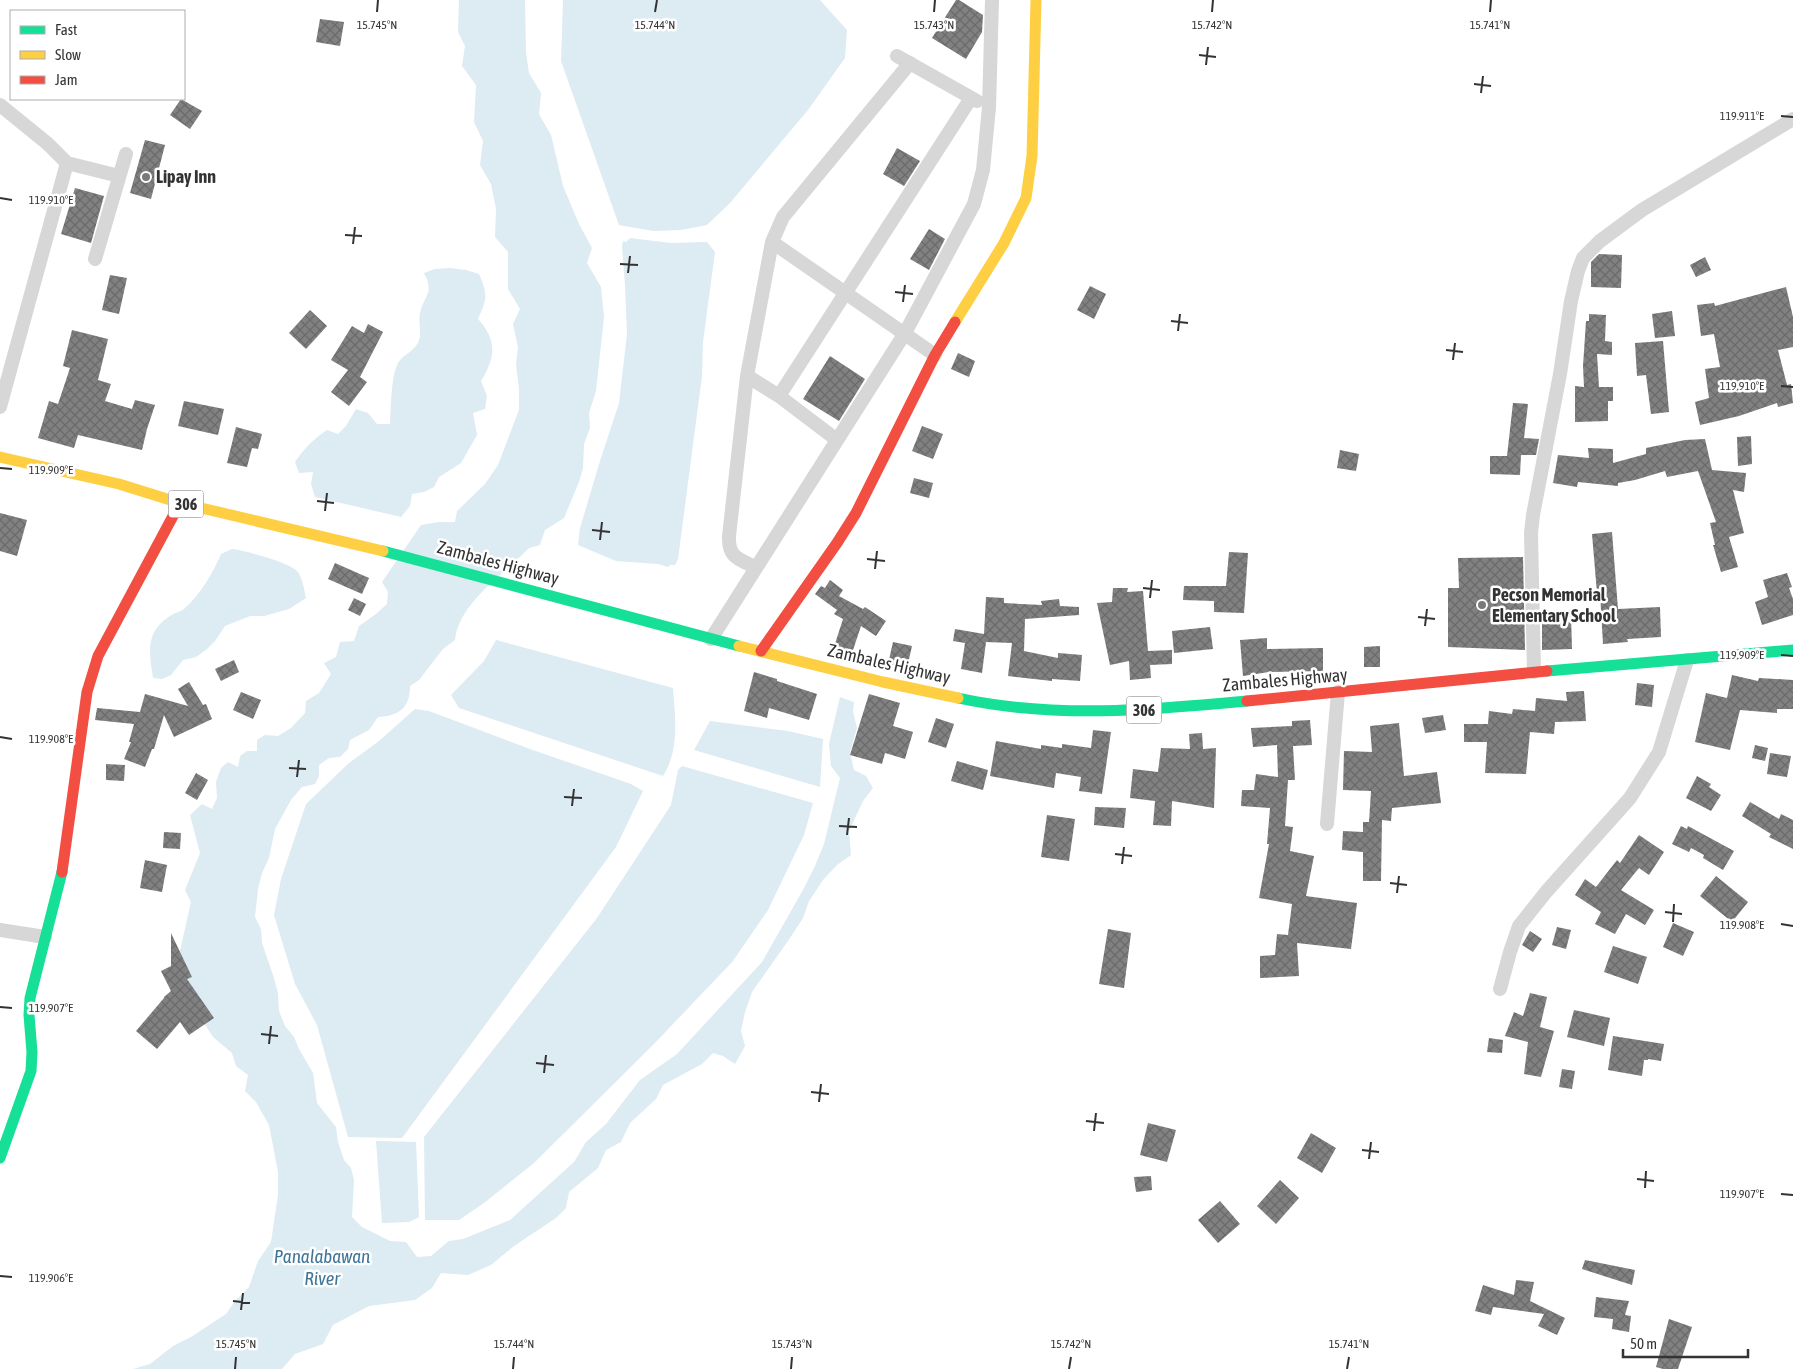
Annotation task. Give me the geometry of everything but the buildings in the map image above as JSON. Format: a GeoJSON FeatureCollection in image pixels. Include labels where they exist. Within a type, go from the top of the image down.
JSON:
{"type":"FeatureCollection","features":[{"type":"Feature","properties":{"kind":"main road"},"geometry":{"type":"LineString","coordinates":[[761,650],[837,543],[856,512],[935,355],[1004,243],[1026,198],[1032,156],[1036,0]]}},
{"type":"Feature","properties":{"kind":"main road","name":"Zambales Highway"},"geometry":{"type":"LineString","coordinates":[[0,457],[119,484],[180,503],[373,548],[711,639],[883,682],[994,706],[1071,712],[1163,709],[1534,672],[1793,650]]}},
{"type":"Feature","properties":{"kind":"main road"},"geometry":{"type":"LineString","coordinates":[[0,1158],[31,1071],[30,998],[63,868],[87,692],[98,656],[180,503]]}},
{"type":"Feature","properties":{"kind":"street"},"geometry":{"type":"LineString","coordinates":[[711,639],[905,333],[974,204],[983,170],[989,107],[988,2]]}},
{"type":"Feature","properties":{"kind":"street"},"geometry":{"type":"LineString","coordinates":[[897,56],[989,107]]}},
{"type":"Feature","properties":{"kind":"street"},"geometry":{"type":"LineString","coordinates":[[755,567],[736,558],[732,554],[728,543],[747,376],[772,242],[783,217],[910,63]]}},
{"type":"Feature","properties":{"kind":"street"},"geometry":{"type":"LineString","coordinates":[[779,396],[971,98]]}},
{"type":"Feature","properties":{"kind":"street"},"geometry":{"type":"LineString","coordinates":[[0,105],[48,144],[67,163],[119,176]]}},
{"type":"Feature","properties":{"kind":"street"},"geometry":{"type":"LineString","coordinates":[[1534,672],[1531,532],[1560,374],[1571,301],[1583,258],[1600,241],[1642,210],[1793,119]]}},
{"type":"Feature","properties":{"kind":"street"},"geometry":{"type":"LineString","coordinates":[[95,259],[126,154]]}},
{"type":"Feature","properties":{"kind":"street"},"geometry":{"type":"LineString","coordinates":[[0,407],[67,163]]}},
{"type":"Feature","properties":{"kind":"street"},"geometry":{"type":"LineString","coordinates":[[772,242],[935,355]]}},
{"type":"Feature","properties":{"kind":"street"},"geometry":{"type":"LineString","coordinates":[[747,376],[779,396],[837,440]]}},
{"type":"Feature","properties":{"kind":"street"},"geometry":{"type":"LineString","coordinates":[[1500,989],[1519,926],[1546,892],[1630,798],[1658,752],[1686,660]]}},
{"type":"Feature","properties":{"kind":"street"},"geometry":{"type":"LineString","coordinates":[[1327,824],[1338,692]]}},
{"type":"Feature","properties":{"kind":"street"},"geometry":{"type":"LineString","coordinates":[[0,930],[45,937]]}},
{"type":"Feature","properties":{"kind":"water","name":"Panalabawan River"},"geometry":{"type":"Polygon","coordinates":[[[459,0],[525,0],[526,53],[529,73],[541,93],[539,114],[551,135],[563,186],[579,224],[592,248],[587,263],[601,287],[604,317],[596,391],[589,413],[590,428],[584,444],[583,468],[564,518],[545,530],[540,545],[529,548],[474,601],[458,626],[455,640],[443,649],[419,680],[410,686],[408,700],[402,709],[392,715],[378,717],[369,730],[350,740],[348,749],[340,757],[329,758],[319,765],[319,776],[315,784],[302,787],[291,800],[275,829],[269,858],[262,873],[255,917],[261,929],[262,943],[278,993],[279,1011],[285,1026],[294,1037],[313,1073],[317,1103],[336,1127],[338,1142],[344,1160],[351,1168],[354,1180],[352,1217],[362,1227],[390,1241],[406,1242],[417,1257],[431,1256],[449,1241],[463,1239],[510,1220],[574,1162],[586,1142],[606,1124],[640,1080],[677,1054],[762,962],[803,890],[824,844],[840,778],[831,766],[829,744],[840,697],[854,702],[853,711],[857,728],[850,752],[854,770],[866,776],[873,788],[863,801],[849,831],[851,855],[837,865],[823,880],[809,901],[803,918],[752,992],[741,1031],[745,1046],[735,1064],[723,1056],[713,1053],[702,1064],[663,1085],[656,1099],[630,1123],[621,1142],[606,1150],[598,1168],[569,1192],[566,1208],[556,1218],[514,1246],[491,1265],[468,1275],[441,1273],[432,1288],[415,1300],[369,1306],[333,1325],[323,1344],[295,1354],[282,1369],[133,1369],[150,1364],[173,1346],[191,1337],[226,1314],[235,1301],[249,1287],[258,1261],[271,1242],[278,1195],[278,1172],[269,1125],[256,1102],[245,1091],[248,1075],[236,1066],[232,1053],[213,1037],[204,1023],[177,964],[191,902],[185,890],[200,853],[190,815],[202,804],[212,809],[217,798],[216,782],[221,768],[228,762],[238,767],[240,756],[247,751],[257,751],[257,740],[265,735],[278,736],[291,728],[305,713],[306,701],[319,693],[331,674],[324,663],[336,657],[340,642],[354,641],[359,626],[387,604],[388,592],[382,582],[421,525],[455,522],[457,511],[485,484],[498,465],[519,410],[516,365],[518,347],[513,324],[520,309],[508,289],[508,252],[495,237],[496,209],[491,184],[480,165],[483,141],[474,122],[476,85],[462,66],[465,46],[458,32],[459,0]]]}},
{"type":"Feature","properties":{"kind":"water"},"geometry":{"type":"Polygon","coordinates":[[[563,0],[820,0],[847,30],[845,58],[808,110],[730,203],[707,225],[681,230],[653,231],[619,225],[561,61],[563,0]]]}},
{"type":"Feature","properties":{"kind":"water"},"geometry":{"type":"Polygon","coordinates":[[[630,238],[670,243],[707,242],[715,252],[703,342],[702,376],[678,559],[675,565],[668,567],[658,564],[616,561],[578,545],[580,528],[619,403],[627,334],[622,246],[623,241],[626,242],[630,238]]]}},
{"type":"Feature","properties":{"kind":"water"},"geometry":{"type":"Polygon","coordinates":[[[450,268],[479,274],[484,287],[485,297],[478,319],[489,335],[492,350],[489,365],[481,381],[487,396],[485,409],[473,413],[477,435],[461,463],[439,477],[434,487],[424,492],[412,494],[410,506],[401,517],[315,497],[311,484],[313,472],[299,473],[295,462],[309,444],[327,430],[338,434],[346,426],[356,409],[368,413],[377,424],[390,424],[394,376],[398,363],[415,347],[420,337],[420,313],[429,290],[424,273],[435,269],[450,268]]]}},
{"type":"Feature","properties":{"kind":"water"},"geometry":{"type":"Polygon","coordinates":[[[232,549],[267,557],[294,568],[301,578],[306,598],[289,609],[264,616],[250,616],[225,626],[206,650],[196,657],[183,660],[171,675],[162,679],[153,678],[150,651],[156,629],[162,622],[190,603],[206,583],[221,554],[232,549]]]}},
{"type":"Feature","properties":{"kind":"water"},"geometry":{"type":"Polygon","coordinates":[[[496,640],[673,688],[674,744],[672,755],[663,776],[459,708],[451,695],[484,661],[496,640]]]}},
{"type":"Feature","properties":{"kind":"water"},"geometry":{"type":"Polygon","coordinates":[[[415,709],[429,711],[631,784],[643,791],[616,847],[402,1138],[348,1137],[317,1025],[295,984],[274,915],[281,879],[306,804],[349,763],[379,741],[415,709]]]}},
{"type":"Feature","properties":{"kind":"water"},"geometry":{"type":"Polygon","coordinates":[[[710,721],[788,731],[823,739],[820,787],[694,750],[710,721]]]}},
{"type":"Feature","properties":{"kind":"water"},"geometry":{"type":"Polygon","coordinates":[[[682,766],[813,803],[804,835],[768,910],[733,961],[653,1045],[534,1163],[484,1203],[459,1220],[425,1220],[424,1137],[597,918],[671,805],[678,770],[682,766]]]}},
{"type":"Feature","properties":{"kind":"water"},"geometry":{"type":"Polygon","coordinates":[[[376,1141],[416,1142],[419,1217],[409,1222],[382,1223],[376,1141]]]}},
{"type":"Feature","properties":{"kind":"traffic: fast"},"geometry":{"type":"LineString","coordinates":[[383,551],[739,646]]}},
{"type":"Feature","properties":{"kind":"traffic: fast"},"geometry":{"type":"LineString","coordinates":[[1547,671],[1793,650]]}},
{"type":"Feature","properties":{"kind":"traffic: fast"},"geometry":{"type":"LineString","coordinates":[[958,698],[994,705],[1066,711],[1139,710],[1247,701]]}},
{"type":"Feature","properties":{"kind":"traffic: fast"},"geometry":{"type":"LineString","coordinates":[[0,1158],[31,1071],[30,998],[62,872]]}},
{"type":"Feature","properties":{"kind":"traffic: slow"},"geometry":{"type":"LineString","coordinates":[[955,322],[1004,243],[1026,198],[1032,156],[1036,0]]}},
{"type":"Feature","properties":{"kind":"traffic: slow"},"geometry":{"type":"LineString","coordinates":[[0,457],[119,484],[180,503],[383,551]]}},
{"type":"Feature","properties":{"kind":"traffic: slow"},"geometry":{"type":"LineString","coordinates":[[739,646],[883,682],[958,698]]}},
{"type":"Feature","properties":{"kind":"traffic: jam"},"geometry":{"type":"LineString","coordinates":[[761,651],[856,513],[935,355],[955,322]]}},
{"type":"Feature","properties":{"kind":"traffic: jam"},"geometry":{"type":"LineString","coordinates":[[62,872],[87,692],[98,656],[180,503]]}},
{"type":"Feature","properties":{"kind":"traffic: jam"},"geometry":{"type":"LineString","coordinates":[[1247,701],[1547,671]]}},
{"type":"Feature","properties":{"kind":"place","name":"Lipay Inn"},"geometry":{"type":"Point","coordinates":[146,177]}},
{"type":"Feature","properties":{"kind":"place","name":"Pecson Memorial Elementary School"},"geometry":{"type":"Point","coordinates":[1482,605]}}]}
